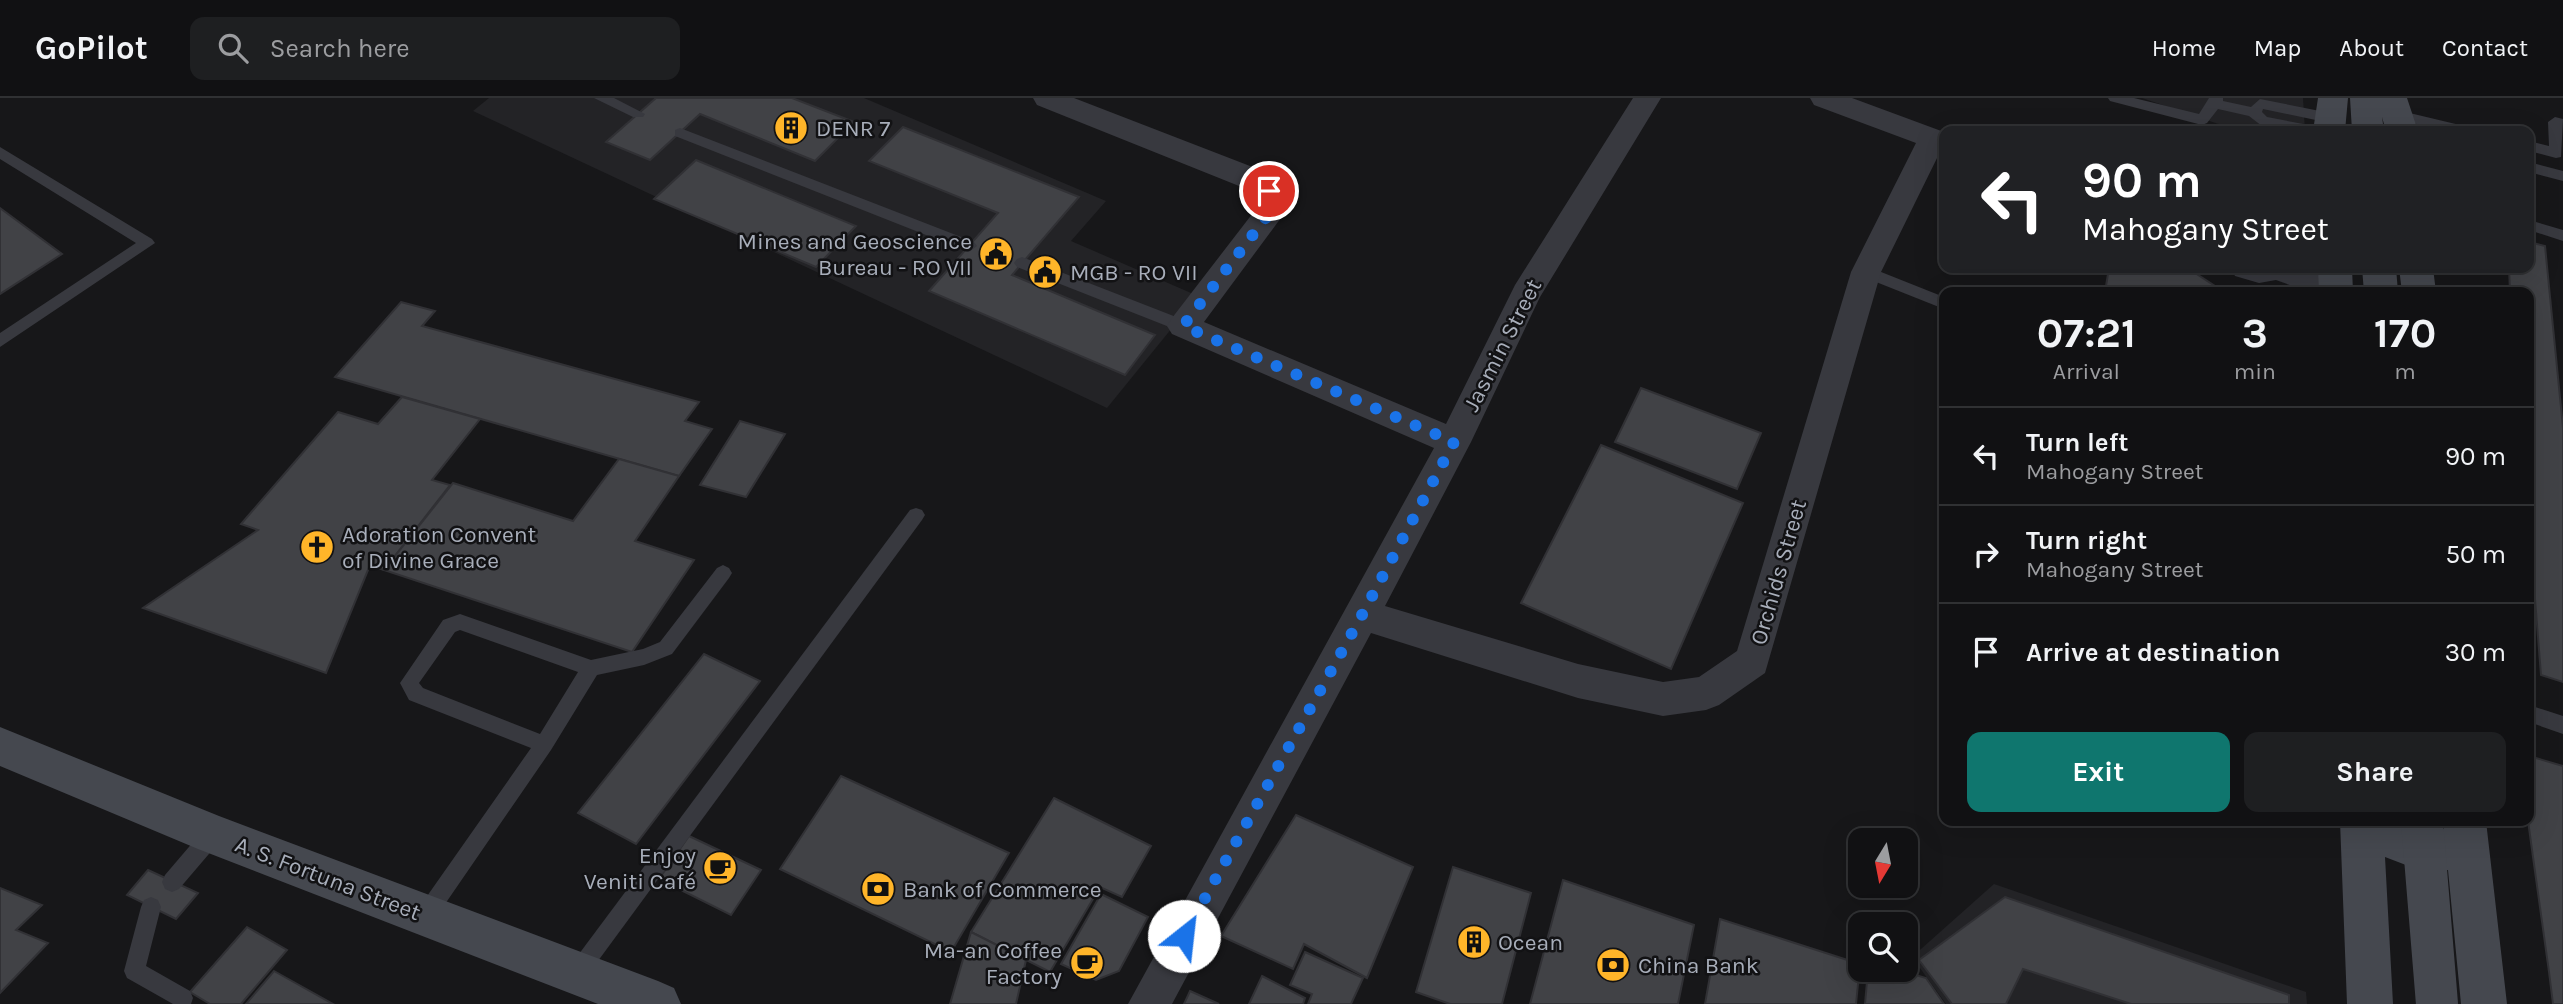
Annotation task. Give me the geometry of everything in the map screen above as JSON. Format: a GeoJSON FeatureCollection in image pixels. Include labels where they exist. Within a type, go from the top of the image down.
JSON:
{"type":"FeatureCollection","features":[{"type":"Feature","properties":{"kind":"main road"},"geometry":{"type":"LineString","coordinates":[[2365,98],[2368,126]]}},
{"type":"Feature","properties":{"kind":"main road","name":"A. S. Fortuna Street"},"geometry":{"type":"LineString","coordinates":[[0,746],[213,835],[658,1004]]}},
{"type":"Feature","properties":{"kind":"main road"},"geometry":{"type":"LineString","coordinates":[[2361,826],[2370,1004]]}},
{"type":"Feature","properties":{"kind":"main road"},"geometry":{"type":"LineString","coordinates":[[2378,826],[2393,838],[2422,850],[2448,850],[2465,829]]}},
{"type":"Feature","properties":{"kind":"main road"},"geometry":{"type":"LineString","coordinates":[[2422,826],[2437,1004]]}},
{"type":"Feature","properties":{"kind":"main road"},"geometry":{"type":"LineString","coordinates":[[2465,829],[2484,1004]]}},
{"type":"Feature","properties":{"kind":"street"},"geometry":{"type":"LineString","coordinates":[[1047,98],[1263,182],[1269,191],[1271,211],[1183,326],[1454,442]]}},
{"type":"Feature","properties":{"kind":"street","name":"Jasmin Street"},"geometry":{"type":"LineString","coordinates":[[1149,1004],[1454,442],[1526,293],[1647,98]]}},
{"type":"Feature","properties":{"kind":"street"},"geometry":{"type":"LineString","coordinates":[[1824,98],[1938,141]]}},
{"type":"Feature","properties":{"kind":"street","name":"Orchids Street"},"geometry":{"type":"LineString","coordinates":[[1362,615],[1578,681],[1663,699],[1706,693],[1752,661],[1866,272],[1938,141]]}},
{"type":"Feature","properties":{"kind":"street"},"geometry":{"type":"LineString","coordinates":[[2297,273],[2336,283]]}},
{"type":"Feature","properties":{"kind":"lane"},"geometry":{"type":"LineString","coordinates":[[601,98],[638,114]]}},
{"type":"Feature","properties":{"kind":"lane"},"geometry":{"type":"LineString","coordinates":[[2115,98],[2202,120],[2216,101],[2254,112],[2262,121],[2326,120]]}},
{"type":"Feature","properties":{"kind":"lane"},"geometry":{"type":"LineString","coordinates":[[2254,112],[2260,104],[2326,120]]}},
{"type":"Feature","properties":{"kind":"lane"},"geometry":{"type":"LineString","coordinates":[[2397,115],[2444,126]]}},
{"type":"Feature","properties":{"kind":"lane"},"geometry":{"type":"LineString","coordinates":[[2534,147],[2556,153],[2555,122],[2563,124]]}},
{"type":"Feature","properties":{"kind":"lane"},"geometry":{"type":"LineString","coordinates":[[680,133],[969,246]]}},
{"type":"Feature","properties":{"kind":"lane"},"geometry":{"type":"LineString","coordinates":[[0,152],[147,243],[0,341]]}},
{"type":"Feature","properties":{"kind":"lane"},"geometry":{"type":"LineString","coordinates":[[2534,168],[2563,176]]}},
{"type":"Feature","properties":{"kind":"lane"},"geometry":{"type":"LineString","coordinates":[[2534,227],[2563,236]]}},
{"type":"Feature","properties":{"kind":"lane"},"geometry":{"type":"LineString","coordinates":[[1022,263],[1183,326]]}},
{"type":"Feature","properties":{"kind":"lane"},"geometry":{"type":"LineString","coordinates":[[1866,272],[1939,301]]}},
{"type":"Feature","properties":{"kind":"lane"},"geometry":{"type":"LineString","coordinates":[[577,973],[916,515]]}},
{"type":"Feature","properties":{"kind":"lane"},"geometry":{"type":"LineString","coordinates":[[544,744],[411,690],[409,683],[449,626],[460,622],[591,668],[643,657],[666,648],[723,573]]}},
{"type":"Feature","properties":{"kind":"lane"},"geometry":{"type":"LineString","coordinates":[[425,916],[544,744],[591,668]]}},
{"type":"Feature","properties":{"kind":"lane"},"geometry":{"type":"LineString","coordinates":[[2534,716],[2563,725]]}},
{"type":"Feature","properties":{"kind":"lane"},"geometry":{"type":"LineString","coordinates":[[172,882],[213,835]]}},
{"type":"Feature","properties":{"kind":"lane"},"geometry":{"type":"LineString","coordinates":[[151,907],[134,971],[183,998]]}},
{"type":"Feature","properties":{"kind":"shaded area"},"geometry":{"type":"Polygon","coordinates":[[[489,98],[864,98],[1106,201],[1071,241],[1198,296],[1107,408],[473,111],[489,98]]]}},
{"type":"Feature","properties":{"kind":"shaded area"},"geometry":{"type":"Polygon","coordinates":[[[2142,98],[2303,98],[2305,126],[2224,126],[2142,98]]]}},
{"type":"Feature","properties":{"kind":"shaded area"},"geometry":{"type":"Polygon","coordinates":[[[1994,884],[2306,992],[2307,1004],[1946,1004],[1918,965],[1918,952],[1994,884]]]}},
{"type":"Feature","properties":{"kind":"building","name":"DENR 7"},"geometry":{"type":"Polygon","coordinates":[[[656,98],[792,98],[854,122],[815,161],[700,114],[650,160],[606,142],[656,98]]]}},
{"type":"Feature","properties":{"kind":"building","name":"Mines and Geoscience Bureau - RO VII"},"geometry":{"type":"Polygon","coordinates":[[[903,127],[1079,197],[1012,275],[1155,335],[1125,375],[929,291],[998,213],[869,161],[903,127]]]}},
{"type":"Feature","properties":{"kind":"building"},"geometry":{"type":"Polygon","coordinates":[[[696,160],[856,226],[816,267],[654,199],[696,160]]]}},
{"type":"Feature","properties":{"kind":"building"},"geometry":{"type":"Polygon","coordinates":[[[0,208],[62,254],[0,294],[0,208]]]}},
{"type":"Feature","properties":{"kind":"building"},"geometry":{"type":"Polygon","coordinates":[[[2534,243],[2545,246],[2563,428],[2563,682],[2541,675],[2534,586],[2534,287],[2510,287],[2509,273],[2534,273],[2534,243]]]}},
{"type":"Feature","properties":{"kind":"building"},"geometry":{"type":"Polygon","coordinates":[[[2108,273],[2195,273],[2216,287],[2106,287],[2108,273]]]}},
{"type":"Feature","properties":{"kind":"building"},"geometry":{"type":"Polygon","coordinates":[[[401,302],[435,311],[422,326],[699,402],[685,421],[712,429],[679,476],[335,377],[401,302]]]}},
{"type":"Feature","properties":{"kind":"building"},"geometry":{"type":"Polygon","coordinates":[[[1641,388],[1761,433],[1737,489],[1615,442],[1641,388]]]}},
{"type":"Feature","properties":{"kind":"building","name":"Adoration Convent of Divine Grace"},"geometry":{"type":"Polygon","coordinates":[[[402,397],[480,419],[432,480],[450,485],[384,570],[370,565],[326,673],[143,608],[258,530],[241,524],[338,412],[378,424],[402,397]]]}},
{"type":"Feature","properties":{"kind":"building"},"geometry":{"type":"Polygon","coordinates":[[[740,421],[785,434],[746,497],[700,485],[740,421]]]}},
{"type":"Feature","properties":{"kind":"building"},"geometry":{"type":"Polygon","coordinates":[[[1601,445],[1743,503],[1671,669],[1521,603],[1601,445]]]}},
{"type":"Feature","properties":{"kind":"building"},"geometry":{"type":"Polygon","coordinates":[[[619,459],[679,476],[635,541],[694,560],[632,652],[384,570],[453,483],[573,521],[619,459]]]}},
{"type":"Feature","properties":{"kind":"building"},"geometry":{"type":"Polygon","coordinates":[[[704,654],[760,681],[636,844],[578,813],[704,654]]]}},
{"type":"Feature","properties":{"kind":"building"},"geometry":{"type":"Polygon","coordinates":[[[2534,757],[2563,766],[2563,1004],[2553,1004],[2529,826],[2534,826],[2534,757]]]}},
{"type":"Feature","properties":{"kind":"building"},"geometry":{"type":"Polygon","coordinates":[[[841,776],[1009,853],[951,952],[780,869],[841,776]]]}},
{"type":"Feature","properties":{"kind":"building"},"geometry":{"type":"Polygon","coordinates":[[[1054,798],[1151,846],[1122,897],[1100,887],[1050,972],[971,932],[1054,798]]]}},
{"type":"Feature","properties":{"kind":"building"},"geometry":{"type":"Polygon","coordinates":[[[1296,815],[1413,867],[1367,978],[1304,944],[1293,969],[1221,936],[1296,815]]]}},
{"type":"Feature","properties":{"kind":"building"},"geometry":{"type":"Polygon","coordinates":[[[689,836],[761,870],[731,915],[659,879],[689,836]]]}},
{"type":"Feature","properties":{"kind":"building","name":"Ocean"},"geometry":{"type":"Polygon","coordinates":[[[1453,867],[1531,893],[1502,1004],[1450,1004],[1416,992],[1453,867]]]}},
{"type":"Feature","properties":{"kind":"building"},"geometry":{"type":"Polygon","coordinates":[[[148,870],[198,893],[176,919],[127,895],[148,870]]]}},
{"type":"Feature","properties":{"kind":"building","name":"China Bank"},"geometry":{"type":"Polygon","coordinates":[[[1563,880],[1694,925],[1678,1004],[1530,1004],[1563,880]]]}},
{"type":"Feature","properties":{"kind":"building"},"geometry":{"type":"Polygon","coordinates":[[[0,888],[42,905],[16,930],[48,943],[0,993],[0,888]]]}},
{"type":"Feature","properties":{"kind":"building"},"geometry":{"type":"Polygon","coordinates":[[[1101,894],[1148,917],[1119,971],[1096,980],[1061,964],[1101,894]]]}},
{"type":"Feature","properties":{"kind":"building"},"geometry":{"type":"Polygon","coordinates":[[[2005,897],[2289,995],[2289,1004],[2131,1004],[2023,969],[2006,1004],[1952,1004],[1919,960],[2005,897]]]}},
{"type":"Feature","properties":{"kind":"building"},"geometry":{"type":"Polygon","coordinates":[[[1720,919],[1848,960],[1848,982],[1858,982],[1856,1004],[1705,1004],[1720,919]]]}},
{"type":"Feature","properties":{"kind":"building"},"geometry":{"type":"Polygon","coordinates":[[[247,927],[287,950],[241,1004],[210,1004],[190,992],[247,927]]]}},
{"type":"Feature","properties":{"kind":"building"},"geometry":{"type":"Polygon","coordinates":[[[971,932],[1026,960],[1016,1004],[950,1004],[971,932]]]}},
{"type":"Feature","properties":{"kind":"building"},"geometry":{"type":"Polygon","coordinates":[[[1305,952],[1363,978],[1351,1004],[1308,1004],[1312,994],[1290,985],[1305,952]]]}},
{"type":"Feature","properties":{"kind":"building"},"geometry":{"type":"Polygon","coordinates":[[[274,971],[333,1004],[246,1004],[274,971]]]}},
{"type":"Feature","properties":{"kind":"building"},"geometry":{"type":"Polygon","coordinates":[[[1262,976],[1305,998],[1303,1004],[1249,1004],[1262,976]]]}},
{"type":"Feature","properties":{"kind":"building"},"geometry":{"type":"Polygon","coordinates":[[[1918,976],[1926,978],[1944,1004],[1865,1004],[1867,982],[1918,982],[1918,976]]]}},
{"type":"Feature","properties":{"kind":"building"},"geometry":{"type":"Polygon","coordinates":[[[1190,991],[1219,1004],[1184,1004],[1190,991]]]}},
{"type":"Feature","properties":{"kind":"place","name":"DENR 7"},"geometry":{"type":"Point","coordinates":[791,128]}},
{"type":"Feature","properties":{"kind":"place","name":"Mines and Geoscience Bureau - RO VII"},"geometry":{"type":"Point","coordinates":[996,254]}},
{"type":"Feature","properties":{"kind":"place","name":"MGB - RO VII"},"geometry":{"type":"Point","coordinates":[1045,272]}},
{"type":"Feature","properties":{"kind":"place","name":"Adoration Convent of Divine Grace"},"geometry":{"type":"Point","coordinates":[317,547]}},
{"type":"Feature","properties":{"kind":"place","name":"Enjoy Veniti Café"},"geometry":{"type":"Point","coordinates":[720,868]}},
{"type":"Feature","properties":{"kind":"place","name":"Bank of Commerce"},"geometry":{"type":"Point","coordinates":[878,889]}},
{"type":"Feature","properties":{"kind":"place","name":"Ocean"},"geometry":{"type":"Point","coordinates":[1474,942]}},
{"type":"Feature","properties":{"kind":"place","name":"Ma-an Coffee Factory"},"geometry":{"type":"Point","coordinates":[1087,963]}},
{"type":"Feature","properties":{"kind":"place","name":"China Bank"},"geometry":{"type":"Point","coordinates":[1613,965]}},
{"type":"Feature","properties":{"kind":"route"},"geometry":{"type":"LineString","coordinates":[[1184,936],[1362,615],[1454,442],[1183,326],[1271,211],[1269,191]]}}]}
